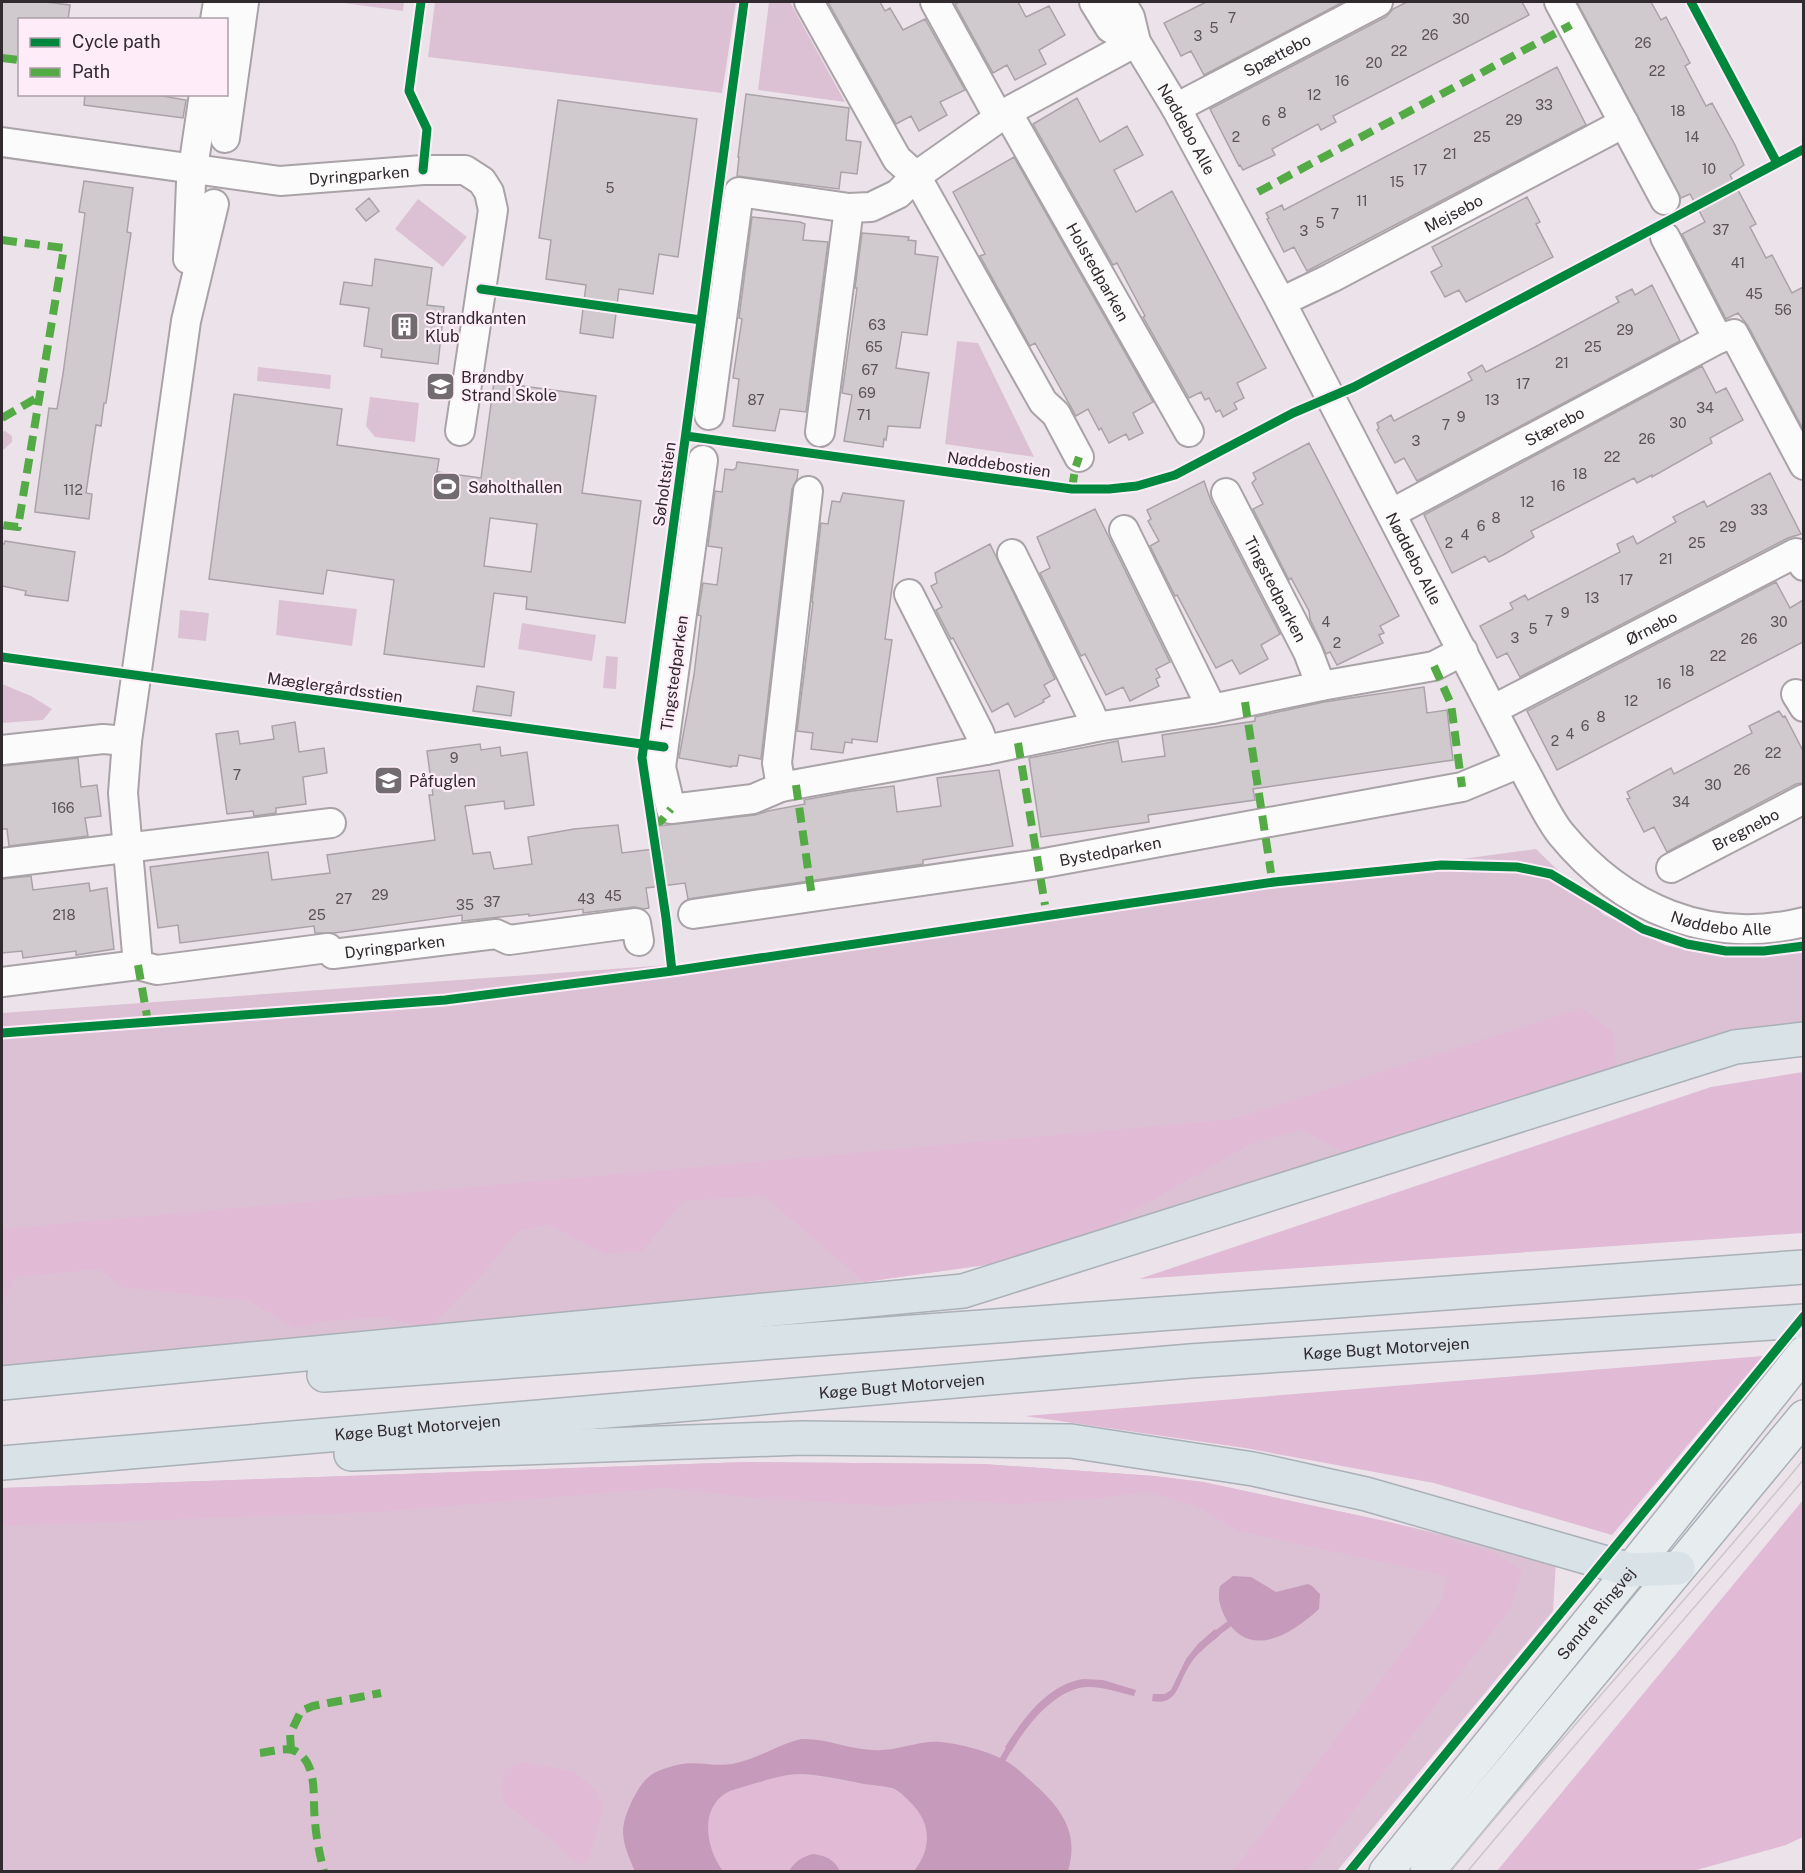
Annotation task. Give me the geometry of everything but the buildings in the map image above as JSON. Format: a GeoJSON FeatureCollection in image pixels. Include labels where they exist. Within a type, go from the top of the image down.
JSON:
{"type":"FeatureCollection","features":[{"type":"Feature","properties":{"kind":"highway"},"geometry":{"type":"LineString","coordinates":[[2,1383],[963,1291],[1735,1047],[1803,1039]]}},
{"type":"Feature","properties":{"kind":"highway"},"geometry":{"type":"LineString","coordinates":[[2,1398],[1803,1267]]}},
{"type":"Feature","properties":{"kind":"highway","name":"Køge Bugt Motorvejen"},"geometry":{"type":"LineString","coordinates":[[2,1465],[1190,1361],[1803,1321]]}},
{"type":"Feature","properties":{"kind":"highway"},"geometry":{"type":"LineString","coordinates":[[2,1465],[802,1438],[1071,1441],[1253,1470],[1366,1494],[1631,1570],[1678,1568]]}},
{"type":"Feature","properties":{"kind":"main road","name":"Søndre Ringvej"},"geometry":{"type":"LineString","coordinates":[[1386,1872],[1631,1570],[1803,1353]]}},
{"type":"Feature","properties":{"kind":"main road","name":"Søndre Ringvej"},"geometry":{"type":"LineString","coordinates":[[1428,1872],[1803,1417]]}},
{"type":"Feature","properties":{"kind":"street"},"geometry":{"type":"LineString","coordinates":[[215,18],[218,2]]}},
{"type":"Feature","properties":{"kind":"street"},"geometry":{"type":"LineString","coordinates":[[225,138],[244,2]]}},
{"type":"Feature","properties":{"kind":"street"},"geometry":{"type":"LineString","coordinates":[[809,2],[897,159],[916,176],[1043,402],[1056,414],[1079,457]]}},
{"type":"Feature","properties":{"kind":"street","name":"Holstedparken"},"geometry":{"type":"LineString","coordinates":[[935,2],[1189,432]]}},
{"type":"Feature","properties":{"kind":"street"},"geometry":{"type":"LineString","coordinates":[[1094,2],[1110,28],[1136,42]]}},
{"type":"Feature","properties":{"kind":"street","name":"Nøddebo Alle"},"geometry":{"type":"LineString","coordinates":[[1121,2],[1130,17],[1136,42],[1176,108],[1281,302],[1559,832],[1595,871],[1628,896],[1668,915],[1711,927],[1749,929],[1787,926],[1803,922]]}},
{"type":"Feature","properties":{"kind":"street","name":"Spættebo"},"geometry":{"type":"LineString","coordinates":[[1176,108],[1378,2]]}},
{"type":"Feature","properties":{"kind":"street"},"geometry":{"type":"LineString","coordinates":[[1559,2],[1665,200]]}},
{"type":"Feature","properties":{"kind":"street"},"geometry":{"type":"LineString","coordinates":[[709,415],[739,192],[849,208],[872,207],[898,194],[916,176],[1003,115],[1136,42]]}},
{"type":"Feature","properties":{"kind":"street"},"geometry":{"type":"LineString","coordinates":[[186,321],[191,183],[204,96]]}},
{"type":"Feature","properties":{"kind":"street","name":"Mejsebo"},"geometry":{"type":"LineString","coordinates":[[1281,302],[1331,279],[1624,123]]}},
{"type":"Feature","properties":{"kind":"street","name":"Dyringparken"},"geometry":{"type":"LineString","coordinates":[[2,142],[280,181],[423,170],[465,170],[482,181],[489,192],[493,210],[460,431]]}},
{"type":"Feature","properties":{"kind":"street"},"geometry":{"type":"LineString","coordinates":[[138,965],[123,793],[127,741],[186,321],[214,204]]}},
{"type":"Feature","properties":{"kind":"street"},"geometry":{"type":"LineString","coordinates":[[820,432],[849,208]]}},
{"type":"Feature","properties":{"kind":"street"},"geometry":{"type":"LineString","coordinates":[[1665,237],[1718,339],[1734,334],[1803,465]]}},
{"type":"Feature","properties":{"kind":"street","name":"Stærebo"},"geometry":{"type":"LineString","coordinates":[[1392,513],[1718,339]]}},
{"type":"Feature","properties":{"kind":"street","name":"Tingstedparken"},"geometry":{"type":"LineString","coordinates":[[703,460],[661,767],[671,809],[753,799],[781,787],[986,750],[1096,727],[1212,709],[1321,686],[1434,666],[1463,651]]}},
{"type":"Feature","properties":{"kind":"street"},"geometry":{"type":"LineString","coordinates":[[781,787],[777,763],[808,491]]}},
{"type":"Feature","properties":{"kind":"street","name":"Tingstedparken"},"geometry":{"type":"LineString","coordinates":[[1226,494],[1308,652],[1321,686]]}},
{"type":"Feature","properties":{"kind":"street"},"geometry":{"type":"LineString","coordinates":[[1124,530],[1212,709]]}},
{"type":"Feature","properties":{"kind":"street","name":"Ørnebo"},"geometry":{"type":"LineString","coordinates":[[1494,709],[1796,553],[1803,566]]}},
{"type":"Feature","properties":{"kind":"street"},"geometry":{"type":"LineString","coordinates":[[1012,554],[1096,727]]}},
{"type":"Feature","properties":{"kind":"street"},"geometry":{"type":"LineString","coordinates":[[909,594],[980,732],[986,750]]}},
{"type":"Feature","properties":{"kind":"street"},"geometry":{"type":"LineString","coordinates":[[2,750],[103,739],[127,741]]}},
{"type":"Feature","properties":{"kind":"street","name":"Bystedparken"},"geometry":{"type":"LineString","coordinates":[[693,914],[1039,864],[1462,787],[1521,763]]}},
{"type":"Feature","properties":{"kind":"street","name":"Bregnebo"},"geometry":{"type":"LineString","coordinates":[[1686,868],[1803,799]]}},
{"type":"Feature","properties":{"kind":"street"},"geometry":{"type":"LineString","coordinates":[[2,863],[331,823]]}},
{"type":"Feature","properties":{"kind":"street","name":"Dyringparken"},"geometry":{"type":"LineString","coordinates":[[2,982],[138,965],[157,969],[328,948],[333,954],[496,934],[509,939],[636,923],[639,941]]}},
{"type":"Feature","properties":{"kind":"shaded area"},"geometry":{"type":"Polygon","coordinates":[[[336,2],[404,2],[403,11],[336,2]]]}},
{"type":"Feature","properties":{"kind":"shaded area"},"geometry":{"type":"Polygon","coordinates":[[[435,2],[736,2],[722,93],[428,57],[435,2]]]}},
{"type":"Feature","properties":{"kind":"shaded area"},"geometry":{"type":"Polygon","coordinates":[[[769,2],[790,2],[845,102],[758,90],[769,2]]]}},
{"type":"Feature","properties":{"kind":"shaded area"},"geometry":{"type":"Polygon","coordinates":[[[418,199],[467,237],[443,267],[395,229],[418,199]]]}},
{"type":"Feature","properties":{"kind":"shaded area"},"geometry":{"type":"Polygon","coordinates":[[[957,341],[978,343],[1034,457],[945,444],[957,341]]]}},
{"type":"Feature","properties":{"kind":"shaded area"},"geometry":{"type":"Polygon","coordinates":[[[258,367],[331,375],[330,389],[257,381],[258,367]]]}},
{"type":"Feature","properties":{"kind":"shaded area"},"geometry":{"type":"Polygon","coordinates":[[[370,397],[419,403],[415,442],[375,437],[366,426],[370,397]]]}},
{"type":"Feature","properties":{"kind":"shaded area"},"geometry":{"type":"Polygon","coordinates":[[[5,431],[12,436],[12,442],[2,451],[2,432],[5,431]]]}},
{"type":"Feature","properties":{"kind":"shaded area"},"geometry":{"type":"Polygon","coordinates":[[[279,600],[357,609],[352,646],[276,635],[279,600]]]}},
{"type":"Feature","properties":{"kind":"shaded area"},"geometry":{"type":"Polygon","coordinates":[[[180,610],[209,613],[206,641],[178,638],[180,610]]]}},
{"type":"Feature","properties":{"kind":"shaded area"},"geometry":{"type":"Polygon","coordinates":[[[522,623],[596,635],[592,661],[518,649],[522,623]]]}},
{"type":"Feature","properties":{"kind":"shaded area"},"geometry":{"type":"Polygon","coordinates":[[[606,656],[618,657],[616,689],[603,688],[606,656]]]}},
{"type":"Feature","properties":{"kind":"shaded area"},"geometry":{"type":"Polygon","coordinates":[[[2,684],[31,696],[52,709],[43,720],[2,723],[2,684]]]}},
{"type":"Feature","properties":{"kind":"shaded area"},"geometry":{"type":"Polygon","coordinates":[[[1536,849],[1603,914],[1665,945],[1717,956],[1777,956],[1803,950],[1803,1025],[1727,1031],[1616,1073],[992,1264],[864,1282],[429,1328],[2,1367],[2,1013],[695,963],[1536,849]]]}},
{"type":"Feature","properties":{"kind":"shaded area"},"geometry":{"type":"Polygon","coordinates":[[[1582,1008],[1614,1032],[1616,1073],[1352,1156],[1302,1130],[1251,1144],[1096,1232],[992,1264],[864,1282],[764,1196],[683,1201],[643,1251],[606,1254],[547,1224],[517,1232],[483,1274],[429,1328],[381,1317],[326,1321],[294,1328],[249,1301],[121,1287],[100,1269],[15,1277],[2,1303],[2,1229],[1233,1119],[1582,1008]]]}},
{"type":"Feature","properties":{"kind":"shaded area"},"geometry":{"type":"Polygon","coordinates":[[[1803,1072],[1803,1233],[1139,1279],[1711,1087],[1803,1072]]]}},
{"type":"Feature","properties":{"kind":"shaded area"},"geometry":{"type":"Polygon","coordinates":[[[1763,1356],[1612,1535],[1434,1483],[1245,1448],[1025,1416],[1763,1356]]]}},
{"type":"Feature","properties":{"kind":"shaded area"},"geometry":{"type":"Polygon","coordinates":[[[747,1462],[983,1464],[1154,1476],[1203,1482],[1556,1561],[1553,1611],[1337,1871],[2,1872],[2,1488],[747,1462]]]}},
{"type":"Feature","properties":{"kind":"shaded area"},"geometry":{"type":"Polygon","coordinates":[[[747,1462],[983,1464],[1154,1476],[1203,1482],[1389,1522],[1494,1553],[1522,1570],[1511,1608],[1307,1871],[1232,1872],[1442,1600],[1447,1576],[1238,1531],[1195,1505],[1145,1492],[1103,1498],[1015,1504],[954,1500],[889,1506],[753,1498],[666,1488],[377,1512],[2,1526],[2,1488],[747,1462]]]}},
{"type":"Feature","properties":{"kind":"shaded area"},"geometry":{"type":"Polygon","coordinates":[[[1803,1500],[1803,1837],[1786,1845],[1693,1871],[1497,1871],[1803,1500]]]}},
{"type":"Feature","properties":{"kind":"shaded area"},"geometry":{"type":"Polygon","coordinates":[[[1233,1576],[1251,1577],[1276,1592],[1308,1584],[1320,1594],[1319,1609],[1297,1627],[1284,1634],[1258,1641],[1246,1638],[1235,1631],[1225,1617],[1219,1602],[1220,1586],[1233,1576]]]}},
{"type":"Feature","properties":{"kind":"shaded area"},"geometry":{"type":"Polygon","coordinates":[[[1215,1629],[1219,1636],[1192,1662],[1172,1697],[1161,1702],[1152,1701],[1153,1694],[1165,1694],[1171,1690],[1186,1659],[1215,1629]]]}},
{"type":"Feature","properties":{"kind":"shaded area"},"geometry":{"type":"Polygon","coordinates":[[[1083,1679],[1103,1680],[1136,1690],[1134,1696],[1092,1687],[1068,1692],[1039,1714],[1011,1752],[1005,1747],[1038,1704],[1058,1688],[1083,1679]]]}},
{"type":"Feature","properties":{"kind":"shaded area"},"geometry":{"type":"Polygon","coordinates":[[[801,1739],[873,1750],[941,1742],[972,1748],[1002,1759],[1018,1769],[1059,1810],[1069,1832],[1071,1844],[1068,1871],[914,1871],[924,1854],[926,1829],[919,1813],[903,1795],[892,1788],[801,1774],[756,1783],[730,1791],[720,1798],[709,1817],[708,1828],[712,1851],[723,1871],[635,1871],[624,1841],[624,1823],[634,1797],[651,1775],[684,1764],[725,1765],[741,1762],[801,1739]]]}},
{"type":"Feature","properties":{"kind":"shaded area"},"geometry":{"type":"Polygon","coordinates":[[[522,1762],[574,1771],[595,1790],[604,1808],[588,1861],[578,1864],[547,1836],[505,1804],[501,1787],[505,1769],[522,1762]]]}},
{"type":"Feature","properties":{"kind":"shaded area"},"geometry":{"type":"Polygon","coordinates":[[[800,1774],[893,1789],[907,1799],[922,1816],[927,1828],[927,1844],[916,1869],[914,1871],[840,1871],[836,1863],[794,1864],[789,1871],[723,1871],[712,1853],[709,1838],[709,1818],[714,1805],[729,1792],[741,1787],[800,1774]]]}},
{"type":"Feature","properties":{"kind":"shaded area"},"geometry":{"type":"Polygon","coordinates":[[[813,1854],[829,1859],[840,1871],[789,1871],[799,1860],[813,1854]]]}},
{"type":"Feature","properties":{"kind":"waterway"},"geometry":{"type":"LineString","coordinates":[[1213,1636],[1229,1624]]}},
{"type":"Feature","properties":{"kind":"waterway"},"geometry":{"type":"LineString","coordinates":[[1003,1759],[1011,1745]]}},
{"type":"Feature","properties":{"kind":"tram line"},"geometry":{"type":"LineString","coordinates":[[1450,1872],[1804,1459]]}},
{"type":"Feature","properties":{"kind":"tram line"},"geometry":{"type":"LineString","coordinates":[[1467,1872],[1804,1479]]}},
{"type":"Feature","properties":{"kind":"marked path"},"geometry":{"type":"LineString","coordinates":[[1258,192],[1571,25]]}},
{"type":"Feature","properties":{"kind":"marked path"},"geometry":{"type":"LineString","coordinates":[[2,58],[18,60]]}},
{"type":"Feature","properties":{"kind":"marked path"},"geometry":{"type":"LineString","coordinates":[[2,240],[64,248],[18,527],[2,525]]}},
{"type":"Feature","properties":{"kind":"marked path"},"geometry":{"type":"LineString","coordinates":[[2,418],[40,396]]}},
{"type":"Feature","properties":{"kind":"marked path"},"geometry":{"type":"LineString","coordinates":[[1072,489],[1079,457]]}},
{"type":"Feature","properties":{"kind":"marked path"},"geometry":{"type":"LineString","coordinates":[[1434,666],[1451,704],[1462,787]]}},
{"type":"Feature","properties":{"kind":"marked path"},"geometry":{"type":"LineString","coordinates":[[1245,702],[1271,873]]}},
{"type":"Feature","properties":{"kind":"marked path"},"geometry":{"type":"LineString","coordinates":[[1018,743],[1045,905]]}},
{"type":"Feature","properties":{"kind":"marked path"},"geometry":{"type":"LineString","coordinates":[[796,785],[812,897]]}},
{"type":"Feature","properties":{"kind":"marked path"},"geometry":{"type":"LineString","coordinates":[[651,823],[661,821],[671,809]]}},
{"type":"Feature","properties":{"kind":"marked path"},"geometry":{"type":"LineString","coordinates":[[138,965],[148,1022]]}},
{"type":"Feature","properties":{"kind":"marked path"},"geometry":{"type":"LineString","coordinates":[[291,1750],[290,1734],[301,1711],[313,1706],[381,1693]]}},
{"type":"Feature","properties":{"kind":"marked path"},"geometry":{"type":"LineString","coordinates":[[260,1753],[284,1749],[293,1750],[304,1758],[309,1766],[312,1774],[316,1834],[324,1872]]}},
{"type":"Feature","properties":{"kind":"cycle path"},"geometry":{"type":"LineString","coordinates":[[421,2],[409,91],[427,129],[423,170]]}},
{"type":"Feature","properties":{"kind":"cycle path","name":"Søholtstien"},"geometry":{"type":"LineString","coordinates":[[672,971],[642,758],[744,2]]}},
{"type":"Feature","properties":{"kind":"cycle path"},"geometry":{"type":"LineString","coordinates":[[1691,2],[1777,163]]}},
{"type":"Feature","properties":{"kind":"cycle path","name":"Nøddebostien"},"geometry":{"type":"LineString","coordinates":[[686,436],[1072,489],[1137,486],[1175,475],[1293,413],[1354,387],[1804,149]]}},
{"type":"Feature","properties":{"kind":"cycle path"},"geometry":{"type":"LineString","coordinates":[[481,289],[701,320]]}},
{"type":"Feature","properties":{"kind":"cycle path","name":"Mæglergårdsstien"},"geometry":{"type":"LineString","coordinates":[[2,657],[664,747]]}},
{"type":"Feature","properties":{"kind":"cycle path"},"geometry":{"type":"LineString","coordinates":[[2,1033],[445,1000],[672,971],[1274,882],[1441,865],[1517,867],[1551,874],[1643,929],[1687,944],[1726,951],[1764,951],[1804,946]]}},
{"type":"Feature","properties":{"kind":"cycle path"},"geometry":{"type":"LineString","coordinates":[[1349,1872],[1804,1316]]}},
{"type":"Feature","properties":{"kind":"place","name":"Strandkanten Klub"},"geometry":{"type":"Point","coordinates":[404,327]}},
{"type":"Feature","properties":{"kind":"place","name":"Brøndby Strand Skole"},"geometry":{"type":"Point","coordinates":[440,386]}},
{"type":"Feature","properties":{"kind":"place","name":"Søholthallen"},"geometry":{"type":"Point","coordinates":[447,487]}},
{"type":"Feature","properties":{"kind":"place","name":"Påfuglen"},"geometry":{"type":"Point","coordinates":[388,781]}}]}
